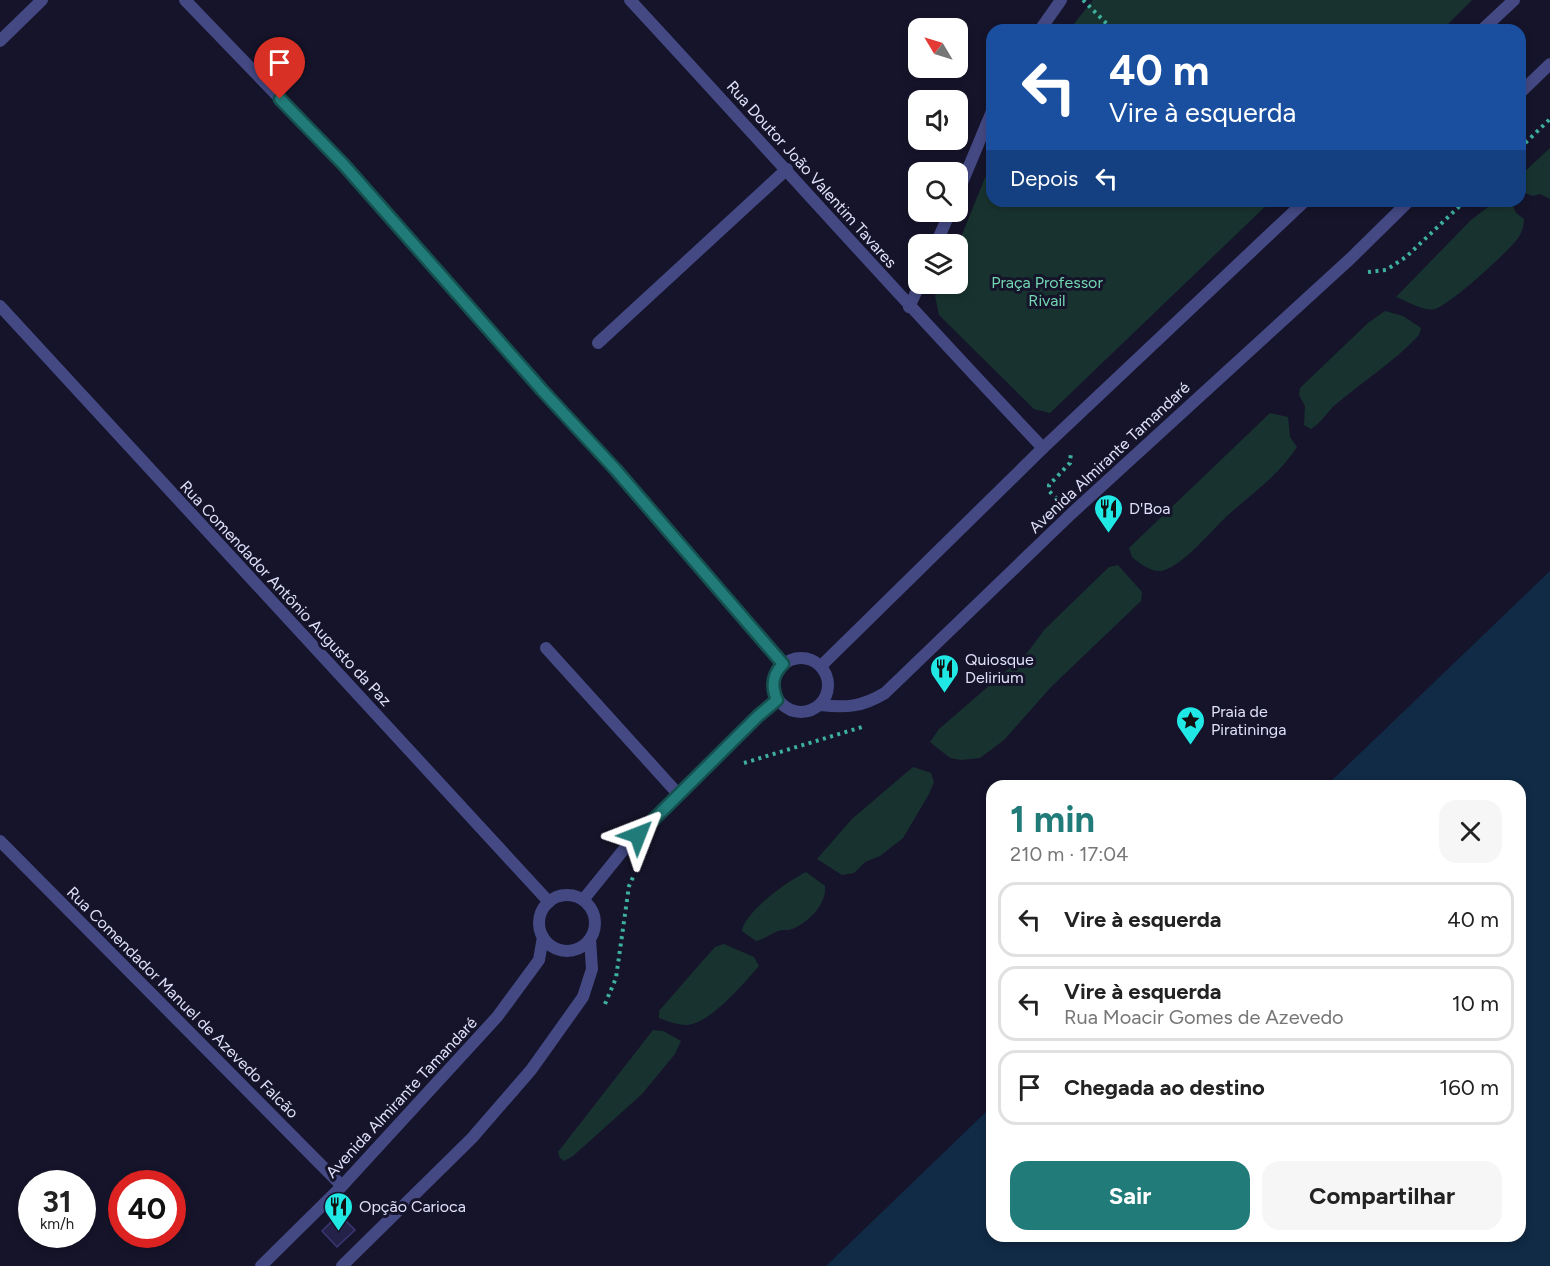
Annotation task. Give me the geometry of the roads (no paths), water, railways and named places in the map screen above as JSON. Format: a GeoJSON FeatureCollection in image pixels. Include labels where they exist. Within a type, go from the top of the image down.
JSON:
{"type":"FeatureCollection","features":[{"type":"Feature","properties":{"kind":"street"},"geometry":{"type":"LineString","coordinates":[[0,41],[42,0]]}},
{"type":"Feature","properties":{"kind":"street"},"geometry":{"type":"LineString","coordinates":[[185,0],[344,165],[542,390],[616,470],[783,664]]}},
{"type":"Feature","properties":{"kind":"street","name":"Rua Doutor João Valentim Tavares"},"geometry":{"type":"LineString","coordinates":[[630,0],[788,170],[909,307],[1043,448]]}},
{"type":"Feature","properties":{"kind":"street"},"geometry":{"type":"LineString","coordinates":[[1044,24],[1060,0]]}},
{"type":"Feature","properties":{"kind":"street"},"geometry":{"type":"LineString","coordinates":[[1488,24],[1514,0]]}},
{"type":"Feature","properties":{"kind":"street"},"geometry":{"type":"LineString","coordinates":[[1526,87],[1550,64]]}},
{"type":"Feature","properties":{"kind":"street"},"geometry":{"type":"LineString","coordinates":[[968,169],[986,125]]}},
{"type":"Feature","properties":{"kind":"street"},"geometry":{"type":"LineString","coordinates":[[598,343],[788,170]]}},
{"type":"Feature","properties":{"kind":"street"},"geometry":{"type":"LineString","coordinates":[[821,666],[1057,434],[1299,207]]}},
{"type":"Feature","properties":{"kind":"street","name":"Avenida Almirante Tamandaré"},"geometry":{"type":"LineString","coordinates":[[820,705],[845,708],[866,704],[885,693],[1071,514],[1350,259],[1403,207]]}},
{"type":"Feature","properties":{"kind":"street"},"geometry":{"type":"LineString","coordinates":[[909,307],[915,294]]}},
{"type":"Feature","properties":{"kind":"street","name":"Rua Comendador Antônio Augusto da Paz"},"geometry":{"type":"LineString","coordinates":[[0,306],[549,902]]}},
{"type":"Feature","properties":{"kind":"street"},"geometry":{"type":"LineString","coordinates":[[546,648],[679,795]]}},
{"type":"Feature","properties":{"kind":"street"},"geometry":{"type":"LineString","coordinates":[[798,657],[806,657],[821,666],[828,681],[825,698],[820,705],[814,709],[798,712],[790,710],[777,700],[773,685],[777,670],[783,664],[798,657]]}},
{"type":"Feature","properties":{"kind":"street"},"geometry":{"type":"LineString","coordinates":[[583,900],[625,848],[777,700]]}},
{"type":"Feature","properties":{"kind":"street","name":"Rua Comendador Manuel de Azevedo Falcão"},"geometry":{"type":"LineString","coordinates":[[0,841],[342,1186]]}},
{"type":"Feature","properties":{"kind":"street"},"geometry":{"type":"LineString","coordinates":[[342,1266],[472,1138],[531,1070],[583,997],[592,969],[590,939],[595,923],[594,915],[583,900],[563,895],[549,902],[540,918],[543,937],[549,944],[566,951],[583,945],[590,939]]}},
{"type":"Feature","properties":{"kind":"street","name":"Avenida Almirante Tamandaré"},"geometry":{"type":"LineString","coordinates":[[261,1266],[342,1186],[497,1017],[539,960],[543,937]]}},
{"type":"Feature","properties":{"kind":"water"},"geometry":{"type":"Polygon","coordinates":[[[1550,571],[1550,1266],[826,1266],[986,1112],[986,1242],[1526,1242],[1526,780],[1332,780],[1550,571]]]}},
{"type":"Feature","properties":{"kind":"place","name":"D'Boa"},"geometry":{"type":"Point","coordinates":[1108,534]}},
{"type":"Feature","properties":{"kind":"place","name":"Quiosque Delirium"},"geometry":{"type":"Point","coordinates":[944,694]}},
{"type":"Feature","properties":{"kind":"place","name":"Praia de Piratininga"},"geometry":{"type":"Point","coordinates":[1190,746]}},
{"type":"Feature","properties":{"kind":"place","name":"Opção Carioca"},"geometry":{"type":"Point","coordinates":[338,1232]}},
{"type":"Feature","properties":{"kind":"park label","name":"Praça Professor Rivail"},"geometry":{"type":"Point","coordinates":[1047,291]}}]}
